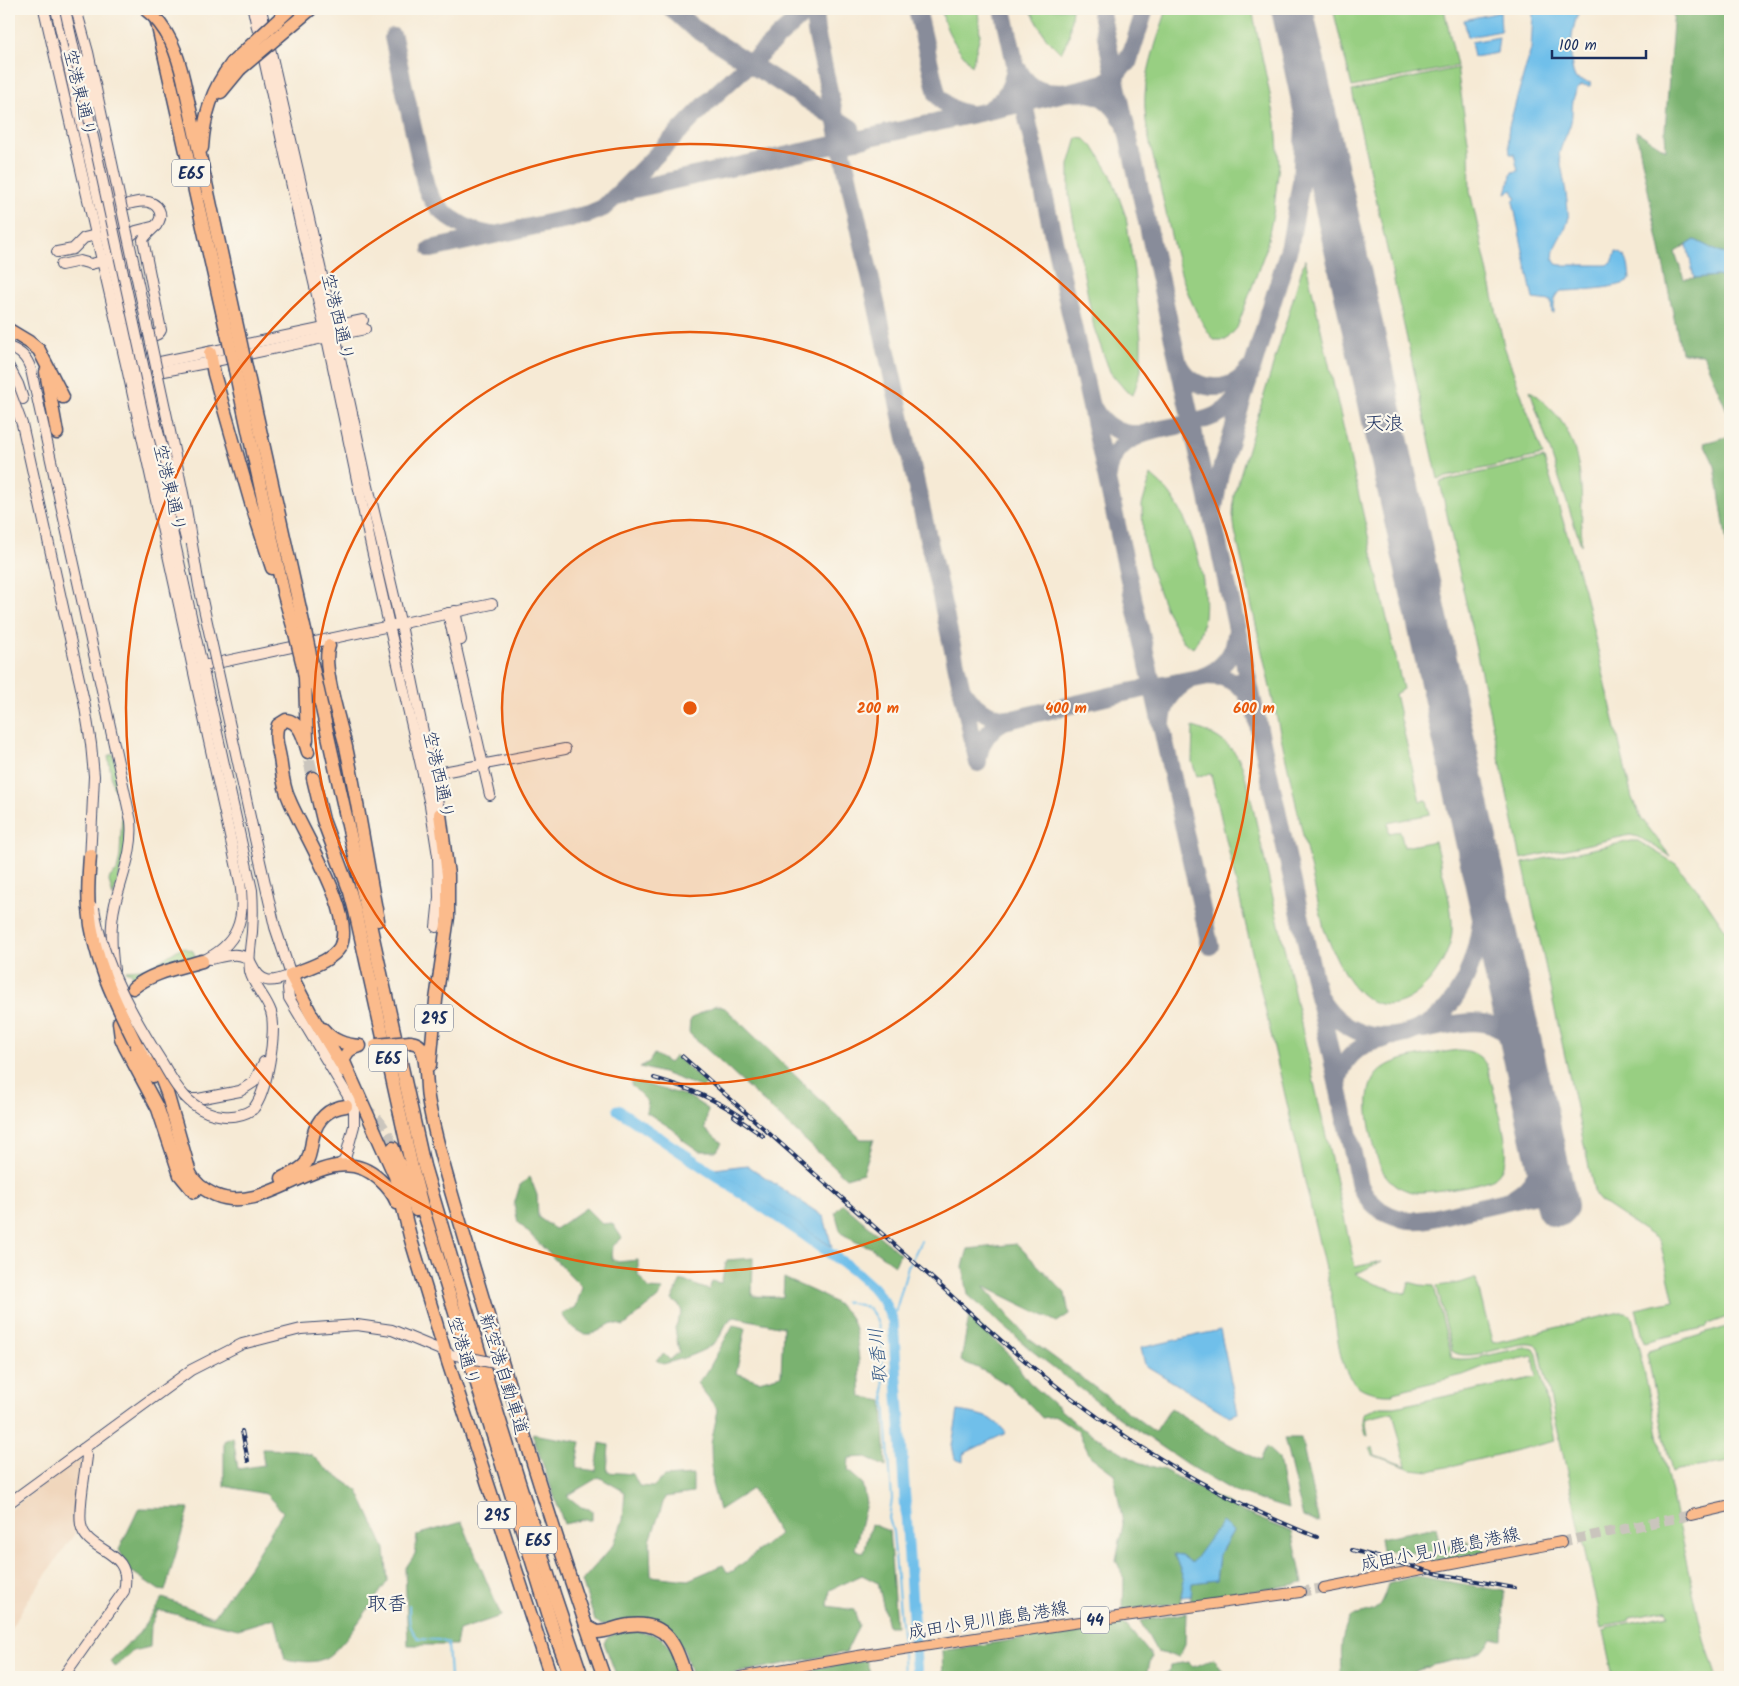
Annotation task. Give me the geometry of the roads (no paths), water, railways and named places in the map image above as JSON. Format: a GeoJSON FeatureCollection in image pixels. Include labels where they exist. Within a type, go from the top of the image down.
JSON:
{"type":"FeatureCollection","features":[{"type":"Feature","properties":{"kind":"highway"},"geometry":{"type":"LineString","coordinates":[[145,9],[160,24],[176,52],[206,188]]}},
{"type":"Feature","properties":{"kind":"highway","name":"E65"},"geometry":{"type":"LineString","coordinates":[[154,9],[233,337],[404,1078]]}},
{"type":"Feature","properties":{"kind":"highway"},"geometry":{"type":"LineString","coordinates":[[236,66],[290,9]]}},
{"type":"Feature","properties":{"kind":"highway"},"geometry":{"type":"LineString","coordinates":[[206,188],[202,152],[203,140],[209,104],[218,82],[311,9]]}},
{"type":"Feature","properties":{"kind":"highway","name":"E65"},"geometry":{"type":"LineString","coordinates":[[206,188],[233,337]]}},
{"type":"Feature","properties":{"kind":"highway"},"geometry":{"type":"LineString","coordinates":[[9,330],[39,350],[63,396]]}},
{"type":"Feature","properties":{"kind":"highway"},"geometry":{"type":"LineString","coordinates":[[210,357],[268,559],[284,595]]}},
{"type":"Feature","properties":{"kind":"highway"},"geometry":{"type":"LineString","coordinates":[[44,360],[57,433]]}},
{"type":"Feature","properties":{"kind":"highway","name":"E65"},"geometry":{"type":"LineString","coordinates":[[240,368],[284,595],[300,632]]}},
{"type":"Feature","properties":{"kind":"highway"},"geometry":{"type":"LineString","coordinates":[[329,646],[326,657],[347,755],[394,1000],[403,1056],[404,1078]]}},
{"type":"Feature","properties":{"kind":"highway","name":"E65"},"geometry":{"type":"LineString","coordinates":[[291,975],[332,955],[340,946],[343,935],[337,901],[330,881],[288,799],[276,736],[278,724],[286,720],[295,723],[301,733],[308,756],[305,678],[308,665]]}},
{"type":"Feature","properties":{"kind":"highway","name":"E65"},"geometry":{"type":"LineString","coordinates":[[313,778],[323,820],[355,911],[412,1168],[434,1246],[464,1339]]}},
{"type":"Feature","properties":{"kind":"highway","name":"295"},"geometry":{"type":"LineString","coordinates":[[432,1119],[430,1065],[448,917],[448,875],[440,814]]}},
{"type":"Feature","properties":{"kind":"highway"},"geometry":{"type":"LineString","coordinates":[[90,855],[88,893],[95,946],[112,996],[173,1114]]}},
{"type":"Feature","properties":{"kind":"highway"},"geometry":{"type":"LineString","coordinates":[[134,988],[147,978],[202,960]]}},
{"type":"Feature","properties":{"kind":"highway","name":"295"},"geometry":{"type":"LineString","coordinates":[[291,975],[327,1034],[340,1043],[359,1046]]}},
{"type":"Feature","properties":{"kind":"highway","name":"295"},"geometry":{"type":"LineString","coordinates":[[291,975],[311,1014],[355,1088]]}},
{"type":"Feature","properties":{"kind":"highway"},"geometry":{"type":"LineString","coordinates":[[119,1022],[121,1038],[153,1098],[176,1165],[186,1184],[206,1200],[230,1207],[257,1206],[330,1175],[346,1171],[362,1173],[376,1178],[383,1183]]}},
{"type":"Feature","properties":{"kind":"highway","name":"空港通り"},"geometry":{"type":"LineString","coordinates":[[551,1677],[451,1354],[411,1240],[394,1176],[346,1067],[344,1058],[348,1050],[359,1046],[410,1042],[418,1044],[423,1051],[436,1137],[499,1364],[604,1677]]}},
{"type":"Feature","properties":{"kind":"highway"},"geometry":{"type":"LineString","coordinates":[[155,1062],[173,1114],[190,1173]]}},
{"type":"Feature","properties":{"kind":"highway","name":"新空港自動車道"},"geometry":{"type":"LineString","coordinates":[[404,1078],[424,1166],[475,1338],[555,1597],[582,1677]]}},
{"type":"Feature","properties":{"kind":"highway"},"geometry":{"type":"LineString","coordinates":[[218,1196],[244,1193],[297,1171],[308,1158],[314,1131],[319,1121],[331,1110],[346,1106]]}},
{"type":"Feature","properties":{"kind":"highway"},"geometry":{"type":"LineString","coordinates":[[167,1135],[194,1181],[201,1188],[218,1196],[236,1200],[256,1198],[328,1167],[346,1164],[361,1168],[375,1175],[394,1197],[404,1218],[411,1240]]}},
{"type":"Feature","properties":{"kind":"highway"},"geometry":{"type":"LineString","coordinates":[[393,1148],[464,1339]]}},
{"type":"Feature","properties":{"kind":"highway","name":"新空港自動車道"},"geometry":{"type":"LineString","coordinates":[[464,1339],[553,1629],[571,1677]]}},
{"type":"Feature","properties":{"kind":"highway"},"geometry":{"type":"LineString","coordinates":[[586,1626],[596,1632],[602,1632],[636,1624],[655,1628],[663,1632],[675,1644],[686,1677]]}},
{"type":"Feature","properties":{"kind":"highway"},"geometry":{"type":"LineString","coordinates":[[594,1648],[596,1640],[602,1632]]}},
{"type":"Feature","properties":{"kind":"main road"},"geometry":{"type":"LineString","coordinates":[[1691,1515],[1730,1506]]}},
{"type":"Feature","properties":{"kind":"main road","name":"成田小見川鹿島港線"},"geometry":{"type":"LineString","coordinates":[[1324,1588],[1561,1542]]}},
{"type":"Feature","properties":{"kind":"main road","name":"成田小見川鹿島港線"},"geometry":{"type":"LineString","coordinates":[[740,1677],[858,1656],[1300,1592]]}},
{"type":"Feature","properties":{"kind":"street","name":"空港東通り"},"geometry":{"type":"LineString","coordinates":[[44,9],[102,262],[134,372]]}},
{"type":"Feature","properties":{"kind":"street","name":"空港東通り"},"geometry":{"type":"LineString","coordinates":[[56,9],[200,671],[252,890],[254,909],[250,959],[252,975],[268,1004],[274,1024],[271,1047]]}},
{"type":"Feature","properties":{"kind":"street"},"geometry":{"type":"LineString","coordinates":[[66,9],[82,61],[181,504]]}},
{"type":"Feature","properties":{"kind":"street"},"geometry":{"type":"LineString","coordinates":[[66,9],[156,424],[181,504]]}},
{"type":"Feature","properties":{"kind":"street"},"geometry":{"type":"LineString","coordinates":[[75,9],[82,61]]}},
{"type":"Feature","properties":{"kind":"street"},"geometry":{"type":"LineString","coordinates":[[75,9],[88,52],[181,504],[274,927],[291,975],[288,993],[291,1002],[347,1092],[354,1110],[353,1134],[345,1159],[338,1165]]}},
{"type":"Feature","properties":{"kind":"street","name":"空港西通り"},"geometry":{"type":"LineString","coordinates":[[252,9],[300,223],[330,332],[401,627],[428,775],[438,856],[439,898],[436,927]]}},
{"type":"Feature","properties":{"kind":"street","name":"空港西通り"},"geometry":{"type":"LineString","coordinates":[[261,9],[330,332],[371,546],[390,629],[440,814]]}},
{"type":"Feature","properties":{"kind":"street"},"geometry":{"type":"LineString","coordinates":[[114,208],[152,202],[161,214],[156,226],[145,235],[143,240],[162,326],[160,333],[153,336],[148,334],[144,326],[126,244],[127,239],[136,230],[156,226]]}},
{"type":"Feature","properties":{"kind":"street"},"geometry":{"type":"LineString","coordinates":[[57,252],[74,249],[84,238],[96,235]]}},
{"type":"Feature","properties":{"kind":"street"},"geometry":{"type":"LineString","coordinates":[[61,266],[80,261],[91,264],[107,261],[109,252]]}},
{"type":"Feature","properties":{"kind":"street"},"geometry":{"type":"LineString","coordinates":[[134,372],[364,324]]}},
{"type":"Feature","properties":{"kind":"street"},"geometry":{"type":"LineString","coordinates":[[9,347],[23,354],[28,360],[31,370],[131,821],[132,845],[112,920],[113,966],[120,999],[132,1025],[170,1086],[178,1094],[190,1099],[240,1091],[248,1087],[258,1076],[271,1047]]}},
{"type":"Feature","properties":{"kind":"street"},"geometry":{"type":"LineString","coordinates":[[9,367],[23,399]]}},
{"type":"Feature","properties":{"kind":"street"},"geometry":{"type":"LineString","coordinates":[[9,389],[22,424],[84,701],[94,776],[90,855],[94,903],[101,939],[130,1010],[172,1079],[192,1103],[213,1114],[233,1116],[254,1109],[261,1095],[271,1047]]}},
{"type":"Feature","properties":{"kind":"street"},"geometry":{"type":"LineString","coordinates":[[200,671],[492,607]]}},
{"type":"Feature","properties":{"kind":"street"},"geometry":{"type":"LineString","coordinates":[[452,615],[486,764],[490,795]]}},
{"type":"Feature","properties":{"kind":"street"},"geometry":{"type":"LineString","coordinates":[[200,671],[329,646],[390,629]]}},
{"type":"Feature","properties":{"kind":"street","name":"空港東通り"},"geometry":{"type":"LineString","coordinates":[[200,671],[243,899],[240,920],[232,938],[219,952],[202,960]]}},
{"type":"Feature","properties":{"kind":"street"},"geometry":{"type":"LineString","coordinates":[[428,775],[565,750]]}},
{"type":"Feature","properties":{"kind":"street"},"geometry":{"type":"LineString","coordinates":[[202,960],[238,955],[250,959],[259,976],[268,981],[291,975]]}},
{"type":"Feature","properties":{"kind":"street"},"geometry":{"type":"LineString","coordinates":[[9,1503],[191,1370],[242,1344],[268,1336],[301,1328],[356,1324],[392,1330],[451,1354],[499,1364]]}},
{"type":"Feature","properties":{"kind":"street"},"geometry":{"type":"LineString","coordinates":[[63,1677],[124,1591],[125,1584],[124,1572],[118,1560],[89,1539],[82,1527],[81,1511],[87,1456],[83,1449]]}},
{"type":"Feature","properties":{"kind":"water"},"geometry":{"type":"Polygon","coordinates":[[[1541,9],[1581,9],[1575,23],[1571,44],[1573,73],[1576,79],[1591,83],[1590,86],[1582,85],[1575,93],[1571,122],[1559,155],[1568,221],[1557,242],[1554,259],[1556,264],[1560,265],[1606,265],[1612,263],[1616,252],[1620,253],[1624,255],[1628,263],[1630,280],[1626,283],[1609,287],[1561,291],[1555,299],[1554,313],[1552,313],[1551,301],[1533,299],[1513,202],[1516,198],[1512,190],[1506,193],[1512,172],[1518,171],[1514,154],[1510,154],[1509,126],[1531,49],[1533,13],[1541,9]]]}},
{"type":"Feature","properties":{"kind":"water"},"geometry":{"type":"Polygon","coordinates":[[[1500,12],[1501,31],[1468,37],[1464,20],[1500,12]]]}},
{"type":"Feature","properties":{"kind":"water"},"geometry":{"type":"Polygon","coordinates":[[[1499,37],[1497,53],[1474,57],[1471,42],[1499,37]]]}},
{"type":"Feature","properties":{"kind":"water"},"geometry":{"type":"Polygon","coordinates":[[[1695,240],[1721,253],[1730,255],[1730,280],[1717,276],[1694,278],[1687,245],[1695,240]]]}},
{"type":"Feature","properties":{"kind":"water"},"geometry":{"type":"Polygon","coordinates":[[[747,1165],[824,1217],[832,1247],[715,1169],[747,1165]]]}},
{"type":"Feature","properties":{"kind":"water"},"geometry":{"type":"Polygon","coordinates":[[[1220,1330],[1238,1413],[1229,1416],[1145,1365],[1141,1348],[1220,1330]]]}},
{"type":"Feature","properties":{"kind":"water"},"geometry":{"type":"Polygon","coordinates":[[[958,1411],[991,1419],[1006,1433],[963,1454],[963,1462],[955,1459],[952,1445],[958,1411]]]}},
{"type":"Feature","properties":{"kind":"water"},"geometry":{"type":"Polygon","coordinates":[[[1222,1522],[1233,1531],[1219,1555],[1216,1580],[1192,1583],[1191,1596],[1181,1597],[1184,1580],[1174,1554],[1181,1555],[1192,1563],[1222,1522]]]}},
{"type":"Feature","properties":{"kind":"waterway","name":"取香川"},"geometry":{"type":"LineString","coordinates":[[618,1110],[806,1236],[853,1270],[872,1287],[884,1302],[893,1321],[917,1677]]}},
{"type":"Feature","properties":{"kind":"waterway"},"geometry":{"type":"LineString","coordinates":[[893,1321],[908,1267],[921,1241]]}},
{"type":"Feature","properties":{"kind":"waterway"},"geometry":{"type":"LineString","coordinates":[[845,1302],[869,1309],[876,1318],[880,1332],[892,1499],[889,1518],[893,1532],[903,1646]]}},
{"type":"Feature","properties":{"kind":"waterway"},"geometry":{"type":"LineString","coordinates":[[409,1605],[410,1624],[419,1639],[439,1640],[448,1643],[450,1677]]}},
{"type":"Feature","properties":{"kind":"waterway"},"geometry":{"type":"LineString","coordinates":[[903,1653],[904,1677]]}},
{"type":"Feature","properties":{"kind":"tunnel"},"geometry":{"type":"LineString","coordinates":[[309,760],[313,778]]}},
{"type":"Feature","properties":{"kind":"tunnel"},"geometry":{"type":"LineString","coordinates":[[362,1108],[373,1115],[385,1130],[393,1148]]}},
{"type":"Feature","properties":{"kind":"tunnel"},"geometry":{"type":"LineString","coordinates":[[1561,1542],[1691,1515]]}},
{"type":"Feature","properties":{"kind":"tunnel"},"geometry":{"type":"LineString","coordinates":[[1300,1592],[1324,1588]]}},
{"type":"Feature","properties":{"kind":"railway"},"geometry":{"type":"LineString","coordinates":[[682,1056],[992,1333],[1068,1395],[1135,1443],[1205,1485],[1278,1521],[1317,1537]]}},
{"type":"Feature","properties":{"kind":"railway"},"geometry":{"type":"LineString","coordinates":[[654,1078],[700,1094],[742,1117]]}},
{"type":"Feature","properties":{"kind":"railway"},"geometry":{"type":"LineString","coordinates":[[734,1116],[763,1136]]}},
{"type":"Feature","properties":{"kind":"railway"},"geometry":{"type":"LineString","coordinates":[[242,1431],[248,1461]]}},
{"type":"Feature","properties":{"kind":"railway"},"geometry":{"type":"LineString","coordinates":[[1352,1550],[1439,1574],[1514,1588]]}},
{"type":"Feature","properties":{"kind":"district","name":"天浪"},"geometry":{"type":"Point","coordinates":[1384,423]}},
{"type":"Feature","properties":{"kind":"district","name":"取香"},"geometry":{"type":"Point","coordinates":[387,1603]}}]}
